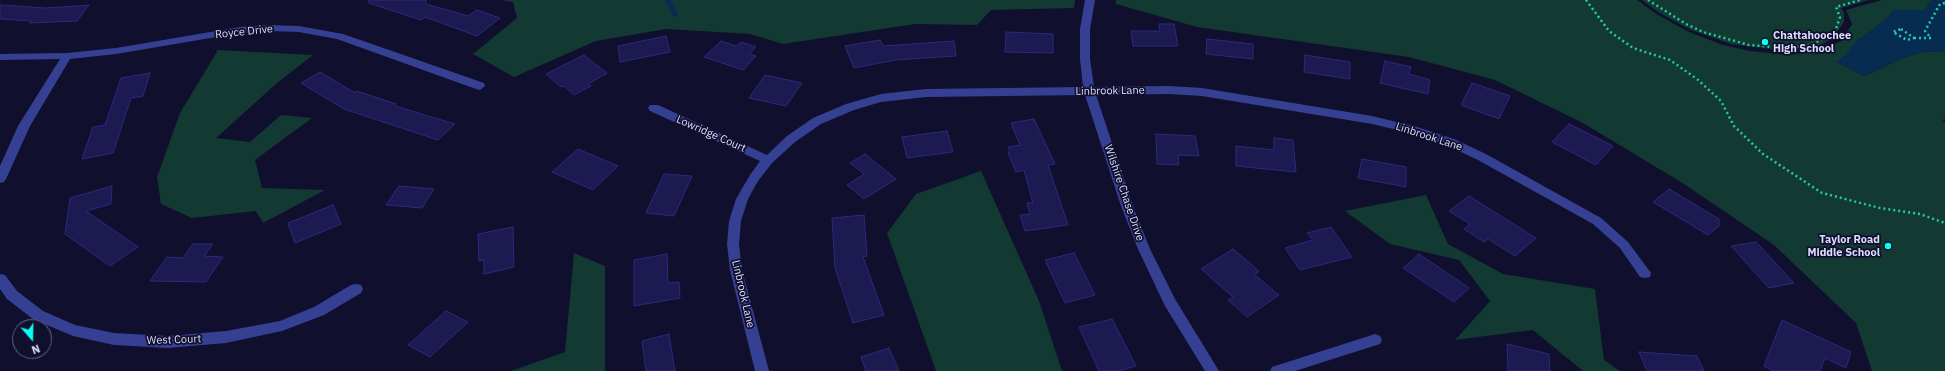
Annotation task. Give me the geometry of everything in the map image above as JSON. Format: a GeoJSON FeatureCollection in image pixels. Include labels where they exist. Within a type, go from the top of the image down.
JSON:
{"type":"FeatureCollection","features":[{"type":"Feature","properties":{"kind":"street","name":"Wilshire Chase Drive"},"geometry":{"type":"LineString","coordinates":[[1090,0],[1085,29],[1085,59],[1089,91],[1127,206],[1144,249],[1170,302],[1212,371]]}},
{"type":"Feature","properties":{"kind":"street","name":"Royce Drive"},"geometry":{"type":"LineString","coordinates":[[0,57],[67,56],[116,51],[240,30],[269,28],[299,29],[339,36],[480,86]]}},
{"type":"Feature","properties":{"kind":"street"},"geometry":{"type":"LineString","coordinates":[[0,180],[24,126],[67,56]]}},
{"type":"Feature","properties":{"kind":"street","name":"Linbrook Lane"},"geometry":{"type":"LineString","coordinates":[[762,371],[736,270],[733,244],[736,221],[742,199],[754,178],[768,160],[791,139],[817,122],[850,107],[881,98],[926,93],[1169,90],[1202,92],[1372,120],[1417,131],[1450,142],[1482,156],[1597,220],[1624,245],[1645,273]]}},
{"type":"Feature","properties":{"kind":"street","name":"Lowridge Court"},"geometry":{"type":"LineString","coordinates":[[654,108],[768,160]]}},
{"type":"Feature","properties":{"kind":"street","name":"West Court"},"geometry":{"type":"LineString","coordinates":[[0,280],[12,295],[38,315],[73,330],[114,339],[168,342],[226,337],[282,326],[319,311],[356,289]]}},
{"type":"Feature","properties":{"kind":"street"},"geometry":{"type":"LineString","coordinates":[[1277,371],[1375,340]]}},
{"type":"Feature","properties":{"kind":"path"},"geometry":{"type":"LineString","coordinates":[[1586,0],[1609,31],[1633,48],[1670,60],[1697,79],[1721,101],[1734,126],[1763,154],[1822,192],[1880,208],[1920,214],[1945,223]]}},
{"type":"Feature","properties":{"kind":"path"},"geometry":{"type":"LineString","coordinates":[[1648,0],[1686,24],[1704,32],[1749,45],[1785,48],[1806,46],[1829,37],[1836,29],[1840,16],[1836,7],[1860,0]]}},
{"type":"Feature","properties":{"kind":"path"},"geometry":{"type":"LineString","coordinates":[[1849,0],[1853,2]]}},
{"type":"Feature","properties":{"kind":"path"},"geometry":{"type":"LineString","coordinates":[[1914,38],[1901,30],[1893,32],[1907,40],[1914,38],[1931,38],[1925,31],[1940,4],[1945,3]]}},
{"type":"Feature","properties":{"kind":"green space"},"geometry":{"type":"Polygon","coordinates":[[[501,0],[1075,0],[1074,8],[991,10],[977,25],[915,24],[783,44],[750,34],[666,29],[596,41],[514,77],[473,54],[517,18],[513,2],[501,0]]]}},
{"type":"Feature","properties":{"kind":"green space"},"geometry":{"type":"Polygon","coordinates":[[[1116,0],[1637,0],[1658,15],[1689,32],[1723,45],[1750,51],[1789,55],[1823,50],[1841,41],[1852,24],[1846,10],[1882,0],[1933,0],[1929,3],[1926,10],[1894,10],[1888,18],[1856,42],[1846,55],[1837,62],[1864,76],[1905,57],[1923,52],[1945,51],[1945,119],[1942,120],[1945,122],[1945,371],[1872,371],[1856,323],[1774,245],[1684,184],[1583,123],[1495,80],[1409,57],[1197,27],[1116,4],[1116,0]]]}},
{"type":"Feature","properties":{"kind":"green space"},"geometry":{"type":"Polygon","coordinates":[[[1642,0],[1869,0],[1841,8],[1844,13],[1844,22],[1833,38],[1821,45],[1803,50],[1778,50],[1731,44],[1691,30],[1658,12],[1642,0]]]}},
{"type":"Feature","properties":{"kind":"green space"},"geometry":{"type":"Polygon","coordinates":[[[218,50],[313,55],[277,83],[216,138],[250,142],[281,115],[312,118],[255,160],[262,188],[325,190],[263,223],[256,211],[192,218],[161,204],[157,177],[180,113],[218,50]]]}},
{"type":"Feature","properties":{"kind":"green space"},"geometry":{"type":"Polygon","coordinates":[[[981,171],[1039,301],[1062,371],[936,371],[887,233],[916,194],[981,171]]]}},
{"type":"Feature","properties":{"kind":"green space"},"geometry":{"type":"Polygon","coordinates":[[[1426,195],[1448,244],[1503,274],[1595,289],[1604,360],[1620,371],[1583,371],[1533,330],[1455,340],[1490,301],[1459,260],[1390,244],[1345,211],[1426,195]]]}},
{"type":"Feature","properties":{"kind":"green space"},"geometry":{"type":"Polygon","coordinates":[[[574,253],[605,266],[605,371],[511,371],[565,352],[574,253]]]}},
{"type":"Feature","properties":{"kind":"water"},"geometry":{"type":"Polygon","coordinates":[[[1933,0],[1945,0],[1945,51],[1923,52],[1905,57],[1864,76],[1837,62],[1846,55],[1856,42],[1888,18],[1894,10],[1925,10],[1929,3],[1933,0]]]}},
{"type":"Feature","properties":{"kind":"building"},"geometry":{"type":"Polygon","coordinates":[[[369,0],[426,0],[426,4],[468,16],[477,10],[500,18],[477,36],[425,17],[421,20],[369,3],[369,0]]]}},
{"type":"Feature","properties":{"kind":"building"},"geometry":{"type":"Polygon","coordinates":[[[0,5],[46,8],[89,5],[77,21],[29,23],[31,21],[0,19],[0,5]]]}},
{"type":"Feature","properties":{"kind":"building"},"geometry":{"type":"Polygon","coordinates":[[[1159,24],[1174,24],[1178,46],[1133,46],[1131,31],[1160,31],[1159,24]]]}},
{"type":"Feature","properties":{"kind":"building"},"geometry":{"type":"Polygon","coordinates":[[[1006,32],[1053,34],[1053,53],[1005,52],[1006,32]]]}},
{"type":"Feature","properties":{"kind":"building"},"geometry":{"type":"Polygon","coordinates":[[[666,36],[670,52],[620,62],[618,46],[666,36]]]}},
{"type":"Feature","properties":{"kind":"building"},"geometry":{"type":"Polygon","coordinates":[[[1207,39],[1253,44],[1253,59],[1206,54],[1207,39]]]}},
{"type":"Feature","properties":{"kind":"building"},"geometry":{"type":"Polygon","coordinates":[[[880,40],[883,46],[954,41],[956,56],[895,60],[854,68],[845,46],[880,40]]]}},
{"type":"Feature","properties":{"kind":"building"},"geometry":{"type":"Polygon","coordinates":[[[721,41],[736,46],[741,42],[756,47],[749,54],[756,56],[743,70],[704,57],[721,41]]]}},
{"type":"Feature","properties":{"kind":"building"},"geometry":{"type":"Polygon","coordinates":[[[584,55],[607,73],[588,84],[591,86],[574,95],[564,86],[561,87],[546,74],[584,55]]]}},
{"type":"Feature","properties":{"kind":"building"},"geometry":{"type":"Polygon","coordinates":[[[1305,55],[1350,62],[1350,79],[1304,72],[1305,55]]]}},
{"type":"Feature","properties":{"kind":"building"},"geometry":{"type":"Polygon","coordinates":[[[1385,61],[1411,67],[1409,74],[1430,80],[1428,94],[1380,83],[1385,61]]]}},
{"type":"Feature","properties":{"kind":"building"},"geometry":{"type":"Polygon","coordinates":[[[320,72],[355,93],[357,91],[396,104],[395,106],[455,124],[438,140],[344,109],[301,83],[320,72]]]}},
{"type":"Feature","properties":{"kind":"building"},"geometry":{"type":"Polygon","coordinates":[[[150,73],[143,96],[131,98],[113,153],[82,159],[93,127],[105,125],[121,78],[150,73]]]}},
{"type":"Feature","properties":{"kind":"building"},"geometry":{"type":"Polygon","coordinates":[[[765,75],[802,83],[786,106],[749,98],[765,75]]]}},
{"type":"Feature","properties":{"kind":"building"},"geometry":{"type":"Polygon","coordinates":[[[1472,83],[1510,96],[1499,119],[1461,105],[1472,83]]]}},
{"type":"Feature","properties":{"kind":"building"},"geometry":{"type":"Polygon","coordinates":[[[1034,119],[1055,164],[1048,165],[1068,225],[1025,231],[1020,215],[1030,214],[1027,203],[1033,203],[1024,170],[1016,172],[1008,153],[1010,152],[1008,147],[1020,145],[1011,123],[1034,119]]]}},
{"type":"Feature","properties":{"kind":"building"},"geometry":{"type":"Polygon","coordinates":[[[1569,124],[1613,146],[1596,165],[1552,142],[1569,124]]]}},
{"type":"Feature","properties":{"kind":"building"},"geometry":{"type":"Polygon","coordinates":[[[947,131],[953,152],[907,158],[902,137],[947,131]]]}},
{"type":"Feature","properties":{"kind":"building"},"geometry":{"type":"Polygon","coordinates":[[[1156,134],[1195,136],[1199,156],[1178,155],[1179,165],[1157,164],[1156,134]]]}},
{"type":"Feature","properties":{"kind":"building"},"geometry":{"type":"Polygon","coordinates":[[[1274,138],[1293,140],[1296,172],[1236,166],[1236,146],[1274,150],[1274,138]]]}},
{"type":"Feature","properties":{"kind":"building"},"geometry":{"type":"Polygon","coordinates":[[[578,149],[618,166],[593,190],[552,172],[578,149]]]}},
{"type":"Feature","properties":{"kind":"building"},"geometry":{"type":"Polygon","coordinates":[[[865,154],[896,179],[864,199],[847,185],[864,174],[850,163],[865,154]]]}},
{"type":"Feature","properties":{"kind":"building"},"geometry":{"type":"Polygon","coordinates":[[[1362,159],[1406,167],[1406,187],[1358,178],[1362,159]]]}},
{"type":"Feature","properties":{"kind":"building"},"geometry":{"type":"Polygon","coordinates":[[[664,174],[692,176],[674,216],[646,213],[664,174]]]}},
{"type":"Feature","properties":{"kind":"building"},"geometry":{"type":"Polygon","coordinates":[[[112,186],[111,204],[86,211],[138,247],[110,266],[65,234],[70,198],[112,186]]]}},
{"type":"Feature","properties":{"kind":"building"},"geometry":{"type":"Polygon","coordinates":[[[399,186],[434,189],[422,208],[386,205],[399,186]]]}},
{"type":"Feature","properties":{"kind":"building"},"geometry":{"type":"Polygon","coordinates":[[[1669,189],[1719,219],[1719,226],[1708,235],[1653,202],[1669,189]]]}},
{"type":"Feature","properties":{"kind":"building"},"geometry":{"type":"Polygon","coordinates":[[[1469,196],[1536,238],[1515,256],[1488,239],[1484,242],[1464,229],[1470,224],[1449,211],[1469,196]]]}},
{"type":"Feature","properties":{"kind":"building"},"geometry":{"type":"Polygon","coordinates":[[[333,205],[341,224],[295,243],[288,223],[333,205]]]}},
{"type":"Feature","properties":{"kind":"building"},"geometry":{"type":"Polygon","coordinates":[[[864,215],[867,256],[863,257],[884,315],[853,323],[835,268],[832,218],[864,215]]]}},
{"type":"Feature","properties":{"kind":"building"},"geometry":{"type":"Polygon","coordinates":[[[513,227],[514,267],[484,274],[484,260],[479,261],[478,234],[513,227]]]}},
{"type":"Feature","properties":{"kind":"building"},"geometry":{"type":"Polygon","coordinates":[[[1331,227],[1352,257],[1300,270],[1285,248],[1313,240],[1307,233],[1331,227]]]}},
{"type":"Feature","properties":{"kind":"building"},"geometry":{"type":"Polygon","coordinates":[[[1756,242],[1794,283],[1769,288],[1731,246],[1756,242]]]}},
{"type":"Feature","properties":{"kind":"building"},"geometry":{"type":"Polygon","coordinates":[[[193,244],[213,244],[204,256],[223,257],[206,282],[150,281],[167,257],[183,258],[193,244]]]}},
{"type":"Feature","properties":{"kind":"building"},"geometry":{"type":"Polygon","coordinates":[[[1233,249],[1259,271],[1255,275],[1279,295],[1247,317],[1228,300],[1233,297],[1201,269],[1233,249]]]}},
{"type":"Feature","properties":{"kind":"building"},"geometry":{"type":"Polygon","coordinates":[[[1074,253],[1095,295],[1065,303],[1045,260],[1074,253]]]}},
{"type":"Feature","properties":{"kind":"building"},"geometry":{"type":"Polygon","coordinates":[[[667,254],[668,283],[679,282],[680,298],[634,306],[634,260],[667,254]]]}},
{"type":"Feature","properties":{"kind":"building"},"geometry":{"type":"Polygon","coordinates":[[[1419,254],[1469,288],[1454,302],[1403,268],[1419,254]]]}},
{"type":"Feature","properties":{"kind":"building"},"geometry":{"type":"Polygon","coordinates":[[[446,311],[468,322],[430,357],[408,345],[446,311]]]}},
{"type":"Feature","properties":{"kind":"building"},"geometry":{"type":"Polygon","coordinates":[[[1112,319],[1136,366],[1118,371],[1099,371],[1079,327],[1112,319]]]}},
{"type":"Feature","properties":{"kind":"building"},"geometry":{"type":"Polygon","coordinates":[[[1782,320],[1851,352],[1846,368],[1825,358],[1820,371],[1773,371],[1764,366],[1782,320]]]}},
{"type":"Feature","properties":{"kind":"building"},"geometry":{"type":"Polygon","coordinates":[[[669,334],[675,371],[646,371],[642,341],[669,334]]]}},
{"type":"Feature","properties":{"kind":"building"},"geometry":{"type":"Polygon","coordinates":[[[1507,344],[1549,354],[1550,371],[1508,371],[1507,344]]]}},
{"type":"Feature","properties":{"kind":"building"},"geometry":{"type":"Polygon","coordinates":[[[889,348],[899,371],[866,371],[861,357],[889,348]]]}},
{"type":"Feature","properties":{"kind":"building"},"geometry":{"type":"Polygon","coordinates":[[[1639,352],[1697,356],[1704,371],[1647,371],[1639,352]]]}},
{"type":"Feature","properties":{"kind":"waterway"},"geometry":{"type":"LineString","coordinates":[[668,0],[675,14]]}},
{"type":"Feature","properties":{"kind":"place","name":"Chattahoochee High School"},"geometry":{"type":"Point","coordinates":[1765,42]}},
{"type":"Feature","properties":{"kind":"place","name":"Taylor Road Middle School"},"geometry":{"type":"Point","coordinates":[1888,246]}}]}
